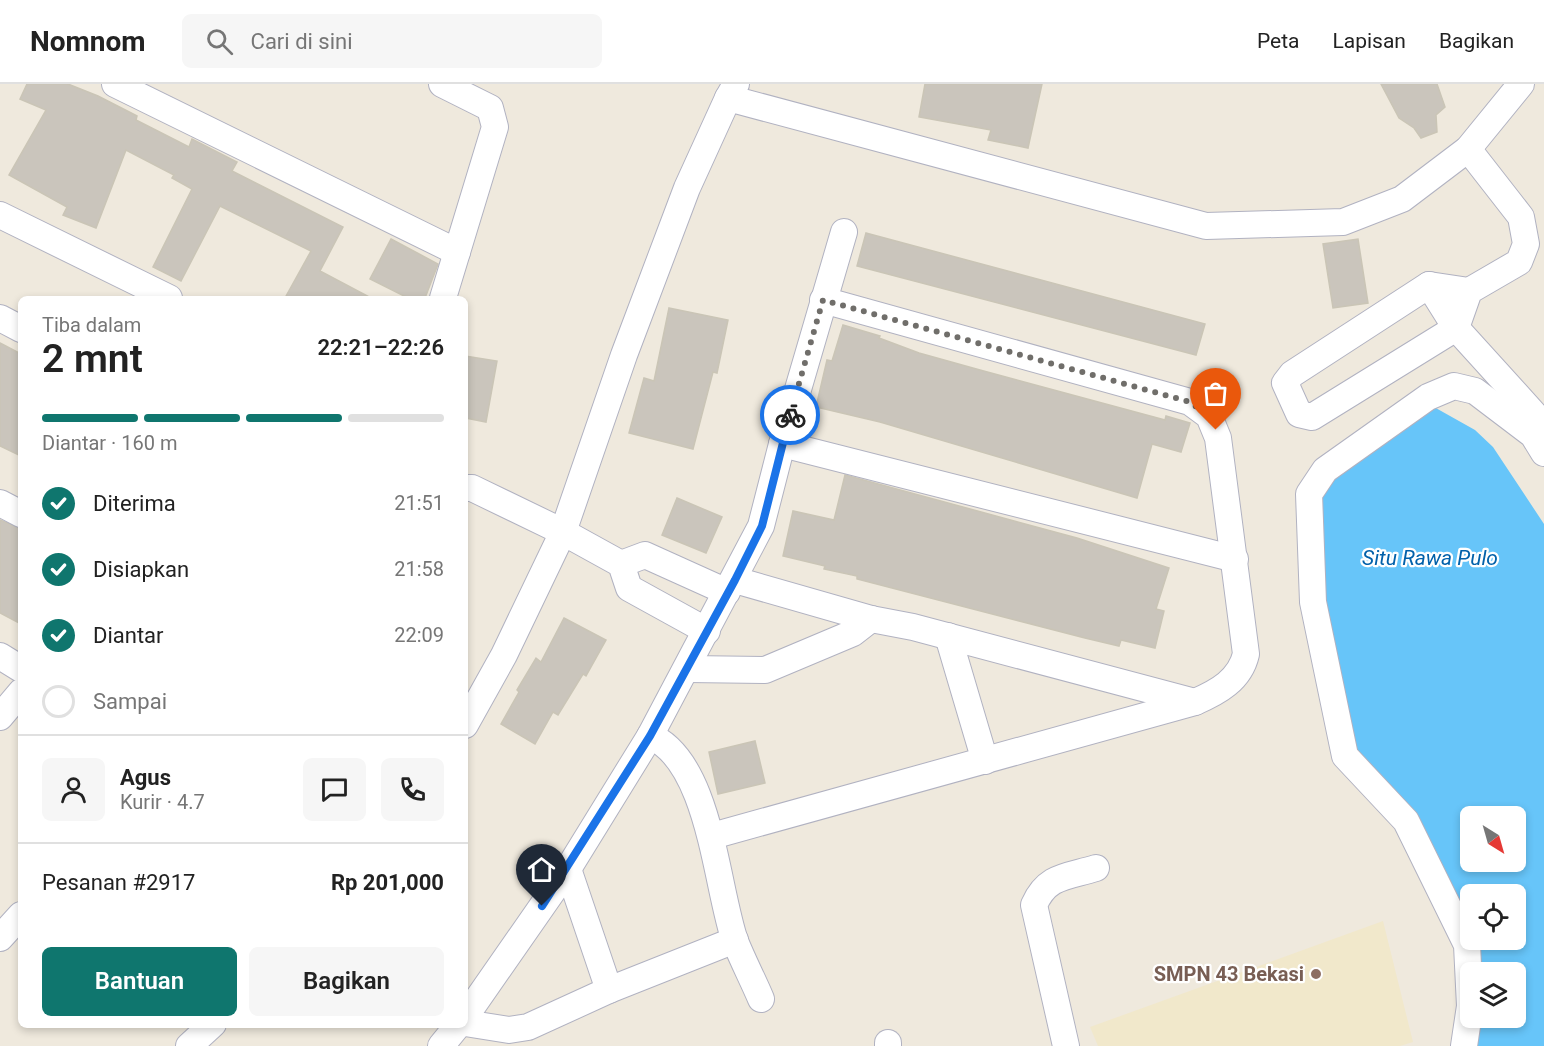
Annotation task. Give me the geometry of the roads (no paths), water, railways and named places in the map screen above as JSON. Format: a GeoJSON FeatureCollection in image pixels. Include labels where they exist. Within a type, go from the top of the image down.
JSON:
{"type":"FeatureCollection","features":[{"type":"Feature","properties":{"kind":"street"},"geometry":{"type":"LineString","coordinates":[[116,84],[457,252]]}},
{"type":"Feature","properties":{"kind":"street"},"geometry":{"type":"LineString","coordinates":[[442,84],[490,108],[495,126],[444,296]]}},
{"type":"Feature","properties":{"kind":"street"},"geometry":{"type":"LineString","coordinates":[[468,720],[504,655],[563,532],[679,210],[732,91],[1206,226],[1343,222],[1402,199],[1468,149],[1521,84]]}},
{"type":"Feature","properties":{"kind":"street"},"geometry":{"type":"LineString","coordinates":[[1468,149],[1521,217],[1526,243],[1519,262],[1468,291],[1429,285],[1286,379],[1286,387],[1299,414],[1312,417],[1456,328],[1468,291]]}},
{"type":"Feature","properties":{"kind":"street"},"geometry":{"type":"LineString","coordinates":[[0,215],[165,296]]}},
{"type":"Feature","properties":{"kind":"street"},"geometry":{"type":"LineString","coordinates":[[468,1013],[568,869],[650,736],[688,669],[762,526],[782,444],[844,232]]}},
{"type":"Feature","properties":{"kind":"street"},"geometry":{"type":"LineString","coordinates":[[1429,285],[1456,328],[1544,425]]}},
{"type":"Feature","properties":{"kind":"street"},"geometry":{"type":"LineString","coordinates":[[712,836],[1195,702],[1215,694],[1237,675],[1244,664],[1246,654],[1235,559],[1216,430],[1209,416],[1190,402],[823,300]]}},
{"type":"Feature","properties":{"kind":"street"},"geometry":{"type":"LineString","coordinates":[[0,318],[18,327]]}},
{"type":"Feature","properties":{"kind":"street"},"geometry":{"type":"LineString","coordinates":[[1464,1046],[1470,1006],[1467,945],[1406,821],[1345,756],[1313,602],[1310,494],[1325,470],[1428,397],[1454,386],[1475,391],[1533,435],[1544,453]]}},
{"type":"Feature","properties":{"kind":"street"},"geometry":{"type":"LineString","coordinates":[[782,444],[1235,559]]}},
{"type":"Feature","properties":{"kind":"street"},"geometry":{"type":"LineString","coordinates":[[468,484],[621,564],[629,588],[707,631]]}},
{"type":"Feature","properties":{"kind":"street"},"geometry":{"type":"LineString","coordinates":[[0,503],[18,512]]}},
{"type":"Feature","properties":{"kind":"street"},"geometry":{"type":"LineString","coordinates":[[621,564],[645,555],[731,586],[948,636],[1195,702]]}},
{"type":"Feature","properties":{"kind":"street"},"geometry":{"type":"LineString","coordinates":[[688,669],[765,670],[853,633],[871,619]]}},
{"type":"Feature","properties":{"kind":"street"},"geometry":{"type":"LineString","coordinates":[[948,636],[985,761]]}},
{"type":"Feature","properties":{"kind":"street"},"geometry":{"type":"LineString","coordinates":[[0,656],[18,667]]}},
{"type":"Feature","properties":{"kind":"street"},"geometry":{"type":"LineString","coordinates":[[0,717],[18,696]]}},
{"type":"Feature","properties":{"kind":"street"},"geometry":{"type":"LineString","coordinates":[[650,736],[670,748],[684,766],[712,836],[735,940],[761,999]]}},
{"type":"Feature","properties":{"kind":"street"},"geometry":{"type":"LineString","coordinates":[[1066,1046],[1034,905],[1041,889],[1049,882],[1096,868]]}},
{"type":"Feature","properties":{"kind":"street"},"geometry":{"type":"LineString","coordinates":[[568,869],[609,990]]}},
{"type":"Feature","properties":{"kind":"street"},"geometry":{"type":"LineString","coordinates":[[0,939],[18,918]]}},
{"type":"Feature","properties":{"kind":"street"},"geometry":{"type":"LineString","coordinates":[[468,1023],[518,1030],[609,990],[735,940]]}},
{"type":"Feature","properties":{"kind":"street"},"geometry":{"type":"LineString","coordinates":[[189,1046],[209,1028]]}},
{"type":"Feature","properties":{"kind":"street"},"geometry":{"type":"LineString","coordinates":[[441,1046],[456,1028]]}},
{"type":"Feature","properties":{"kind":"water","name":"Situ Rawa Pulo"},"geometry":{"type":"Polygon","coordinates":[[[1434,407],[1475,430],[1493,447],[1544,524],[1544,1046],[1469,1046],[1471,1028],[1526,1028],[1526,962],[1474,962],[1471,950],[1526,950],[1526,884],[1460,884],[1460,931],[1343,744],[1313,507],[1325,483],[1434,407]]]}},
{"type":"Feature","properties":{"kind":"place","name":"SMPN 43 Bekasi"},"geometry":{"type":"Point","coordinates":[1316,974]}}]}
